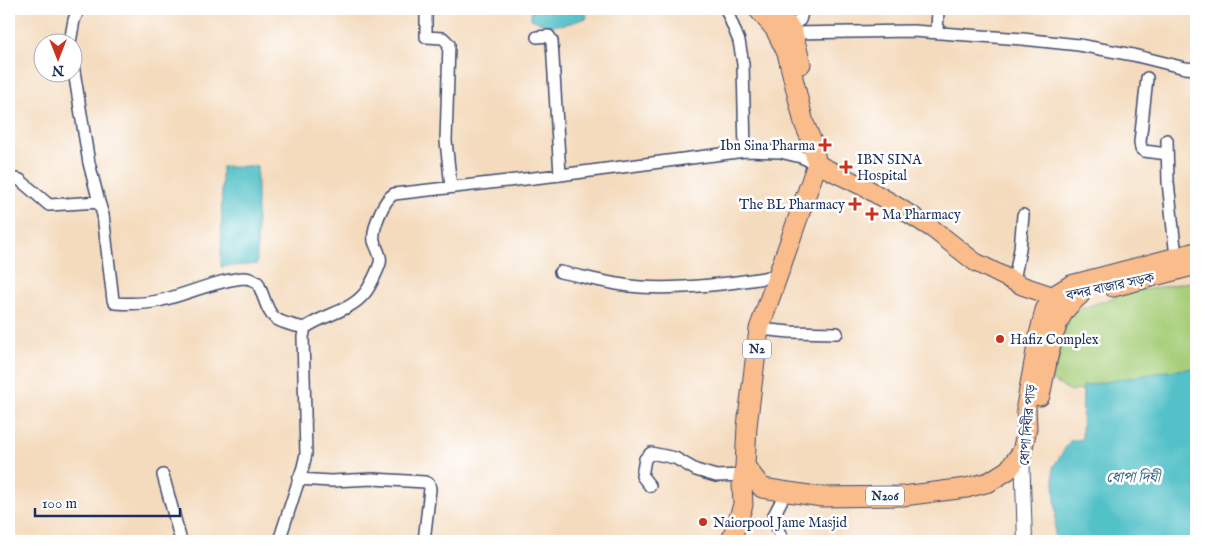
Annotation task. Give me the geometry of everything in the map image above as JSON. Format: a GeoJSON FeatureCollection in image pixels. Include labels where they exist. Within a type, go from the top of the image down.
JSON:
{"type":"FeatureCollection","features":[{"type":"Feature","properties":{"kind":"highway"},"geometry":{"type":"LineString","coordinates":[[758,9],[775,29],[787,53],[804,123],[812,142],[817,164]]}},
{"type":"Feature","properties":{"kind":"highway"},"geometry":{"type":"LineString","coordinates":[[776,9],[791,30],[801,61],[812,122],[812,142]]}},
{"type":"Feature","properties":{"kind":"highway","name":"N2"},"geometry":{"type":"LineString","coordinates":[[731,541],[743,505],[742,484],[745,470],[747,426],[759,329],[817,164]]}},
{"type":"Feature","properties":{"kind":"highway"},"geometry":{"type":"LineString","coordinates":[[1051,310],[1071,285],[1196,252]]}},
{"type":"Feature","properties":{"kind":"highway","name":"বন্দর বাজার সড়ক"},"geometry":{"type":"LineString","coordinates":[[1051,310],[1062,297],[1080,295],[1196,266]]}},
{"type":"Feature","properties":{"kind":"highway","name":"ধোপা দিঘীর পাড়"},"geometry":{"type":"LineString","coordinates":[[1022,452],[1027,428],[1026,406],[1051,310]]}},
{"type":"Feature","properties":{"kind":"highway","name":"N206"},"geometry":{"type":"LineString","coordinates":[[762,488],[822,497],[903,496],[966,488],[989,482],[1008,470],[1022,452]]}},
{"type":"Feature","properties":{"kind":"highway"},"geometry":{"type":"LineString","coordinates":[[743,505],[762,488],[745,470]]}},
{"type":"Feature","properties":{"kind":"main road","name":"বন্দর বাজার সড়ক"},"geometry":{"type":"LineString","coordinates":[[817,164],[896,205],[933,229],[975,262],[1032,289],[1051,310]]}},
{"type":"Feature","properties":{"kind":"main road"},"geometry":{"type":"LineString","coordinates":[[1032,289],[1039,301],[1051,310]]}},
{"type":"Feature","properties":{"kind":"street"},"geometry":{"type":"LineString","coordinates":[[72,32],[79,9]]}},
{"type":"Feature","properties":{"kind":"street"},"geometry":{"type":"LineString","coordinates":[[426,9],[426,37],[443,38],[449,44],[446,141],[451,187]]}},
{"type":"Feature","properties":{"kind":"street"},"geometry":{"type":"LineString","coordinates":[[726,9],[739,41],[743,64],[745,151]]}},
{"type":"Feature","properties":{"kind":"street"},"geometry":{"type":"LineString","coordinates":[[791,30],[800,20],[802,9]]}},
{"type":"Feature","properties":{"kind":"street"},"geometry":{"type":"LineString","coordinates":[[937,32],[938,9]]}},
{"type":"Feature","properties":{"kind":"street"},"geometry":{"type":"LineString","coordinates":[[791,30],[937,32],[1079,45],[1196,69]]}},
{"type":"Feature","properties":{"kind":"street"},"geometry":{"type":"LineString","coordinates":[[537,37],[549,36],[552,41],[560,175]]}},
{"type":"Feature","properties":{"kind":"street"},"geometry":{"type":"LineString","coordinates":[[1147,78],[1140,142],[1141,149],[1167,154]]}},
{"type":"Feature","properties":{"kind":"street"},"geometry":{"type":"LineString","coordinates":[[76,82],[89,163],[104,215],[113,300],[115,303],[132,304],[158,301],[230,281],[252,279],[258,283],[272,317],[285,324],[305,328]]}},
{"type":"Feature","properties":{"kind":"street"},"geometry":{"type":"LineString","coordinates":[[1167,140],[1168,182],[1176,257]]}},
{"type":"Feature","properties":{"kind":"street"},"geometry":{"type":"LineString","coordinates":[[280,541],[306,454],[303,338],[305,328],[314,321],[338,313],[365,294],[380,263],[380,256],[374,240],[374,232],[388,197],[394,194],[745,151],[780,152],[801,156],[817,164]]}},
{"type":"Feature","properties":{"kind":"street"},"geometry":{"type":"LineString","coordinates":[[9,178],[20,180],[49,205],[99,202]]}},
{"type":"Feature","properties":{"kind":"street"},"geometry":{"type":"LineString","coordinates":[[1014,281],[1020,249],[1023,215]]}},
{"type":"Feature","properties":{"kind":"street"},"geometry":{"type":"LineString","coordinates":[[560,272],[638,287],[666,288],[777,276]]}},
{"type":"Feature","properties":{"kind":"street"},"geometry":{"type":"LineString","coordinates":[[759,329],[837,333]]}},
{"type":"Feature","properties":{"kind":"street","name":"ধোপা দিঘীর পাড়"},"geometry":{"type":"LineString","coordinates":[[1022,452],[1025,541]]}},
{"type":"Feature","properties":{"kind":"street"},"geometry":{"type":"LineString","coordinates":[[650,486],[642,476],[645,459],[651,453],[675,458],[696,470],[716,476],[745,470]]}},
{"type":"Feature","properties":{"kind":"street"},"geometry":{"type":"LineString","coordinates":[[163,475],[181,541]]}},
{"type":"Feature","properties":{"kind":"street"},"geometry":{"type":"LineString","coordinates":[[298,479],[373,479],[425,482],[429,484],[430,489],[424,541]]}},
{"type":"Feature","properties":{"kind":"street"},"geometry":{"type":"LineString","coordinates":[[783,541],[773,517],[786,492]]}},
{"type":"Feature","properties":{"kind":"green space"},"geometry":{"type":"Polygon","coordinates":[[[1189,282],[1196,288],[1196,377],[1186,381],[1071,391],[1051,380],[1071,312],[1127,293],[1189,282]]]}},
{"type":"Feature","properties":{"kind":"water"},"geometry":{"type":"Polygon","coordinates":[[[531,9],[586,9],[587,18],[567,24],[549,26],[531,19],[531,9]]]}},
{"type":"Feature","properties":{"kind":"water"},"geometry":{"type":"Polygon","coordinates":[[[257,166],[257,264],[221,267],[222,167],[257,166]]]}},
{"type":"Feature","properties":{"kind":"water","name":"ধোপা দিঘী"},"geometry":{"type":"Polygon","coordinates":[[[1196,368],[1196,541],[1054,541],[1056,513],[1053,467],[1070,441],[1082,439],[1083,386],[1167,371],[1196,368]]]}},
{"type":"Feature","properties":{"kind":"place","name":"Ibn Sina Pharma"},"geometry":{"type":"Point","coordinates":[825,145]}},
{"type":"Feature","properties":{"kind":"place","name":"IBN SINA Hospital"},"geometry":{"type":"Point","coordinates":[846,167]}},
{"type":"Feature","properties":{"kind":"place","name":"The BL Pharmacy"},"geometry":{"type":"Point","coordinates":[855,204]}},
{"type":"Feature","properties":{"kind":"place","name":"Ma Pharmacy"},"geometry":{"type":"Point","coordinates":[872,214]}},
{"type":"Feature","properties":{"kind":"place","name":"Hafiz Complex"},"geometry":{"type":"Point","coordinates":[1000,339]}},
{"type":"Feature","properties":{"kind":"place","name":"Naiorpool Jame Masjid"},"geometry":{"type":"Point","coordinates":[703,522]}}]}
